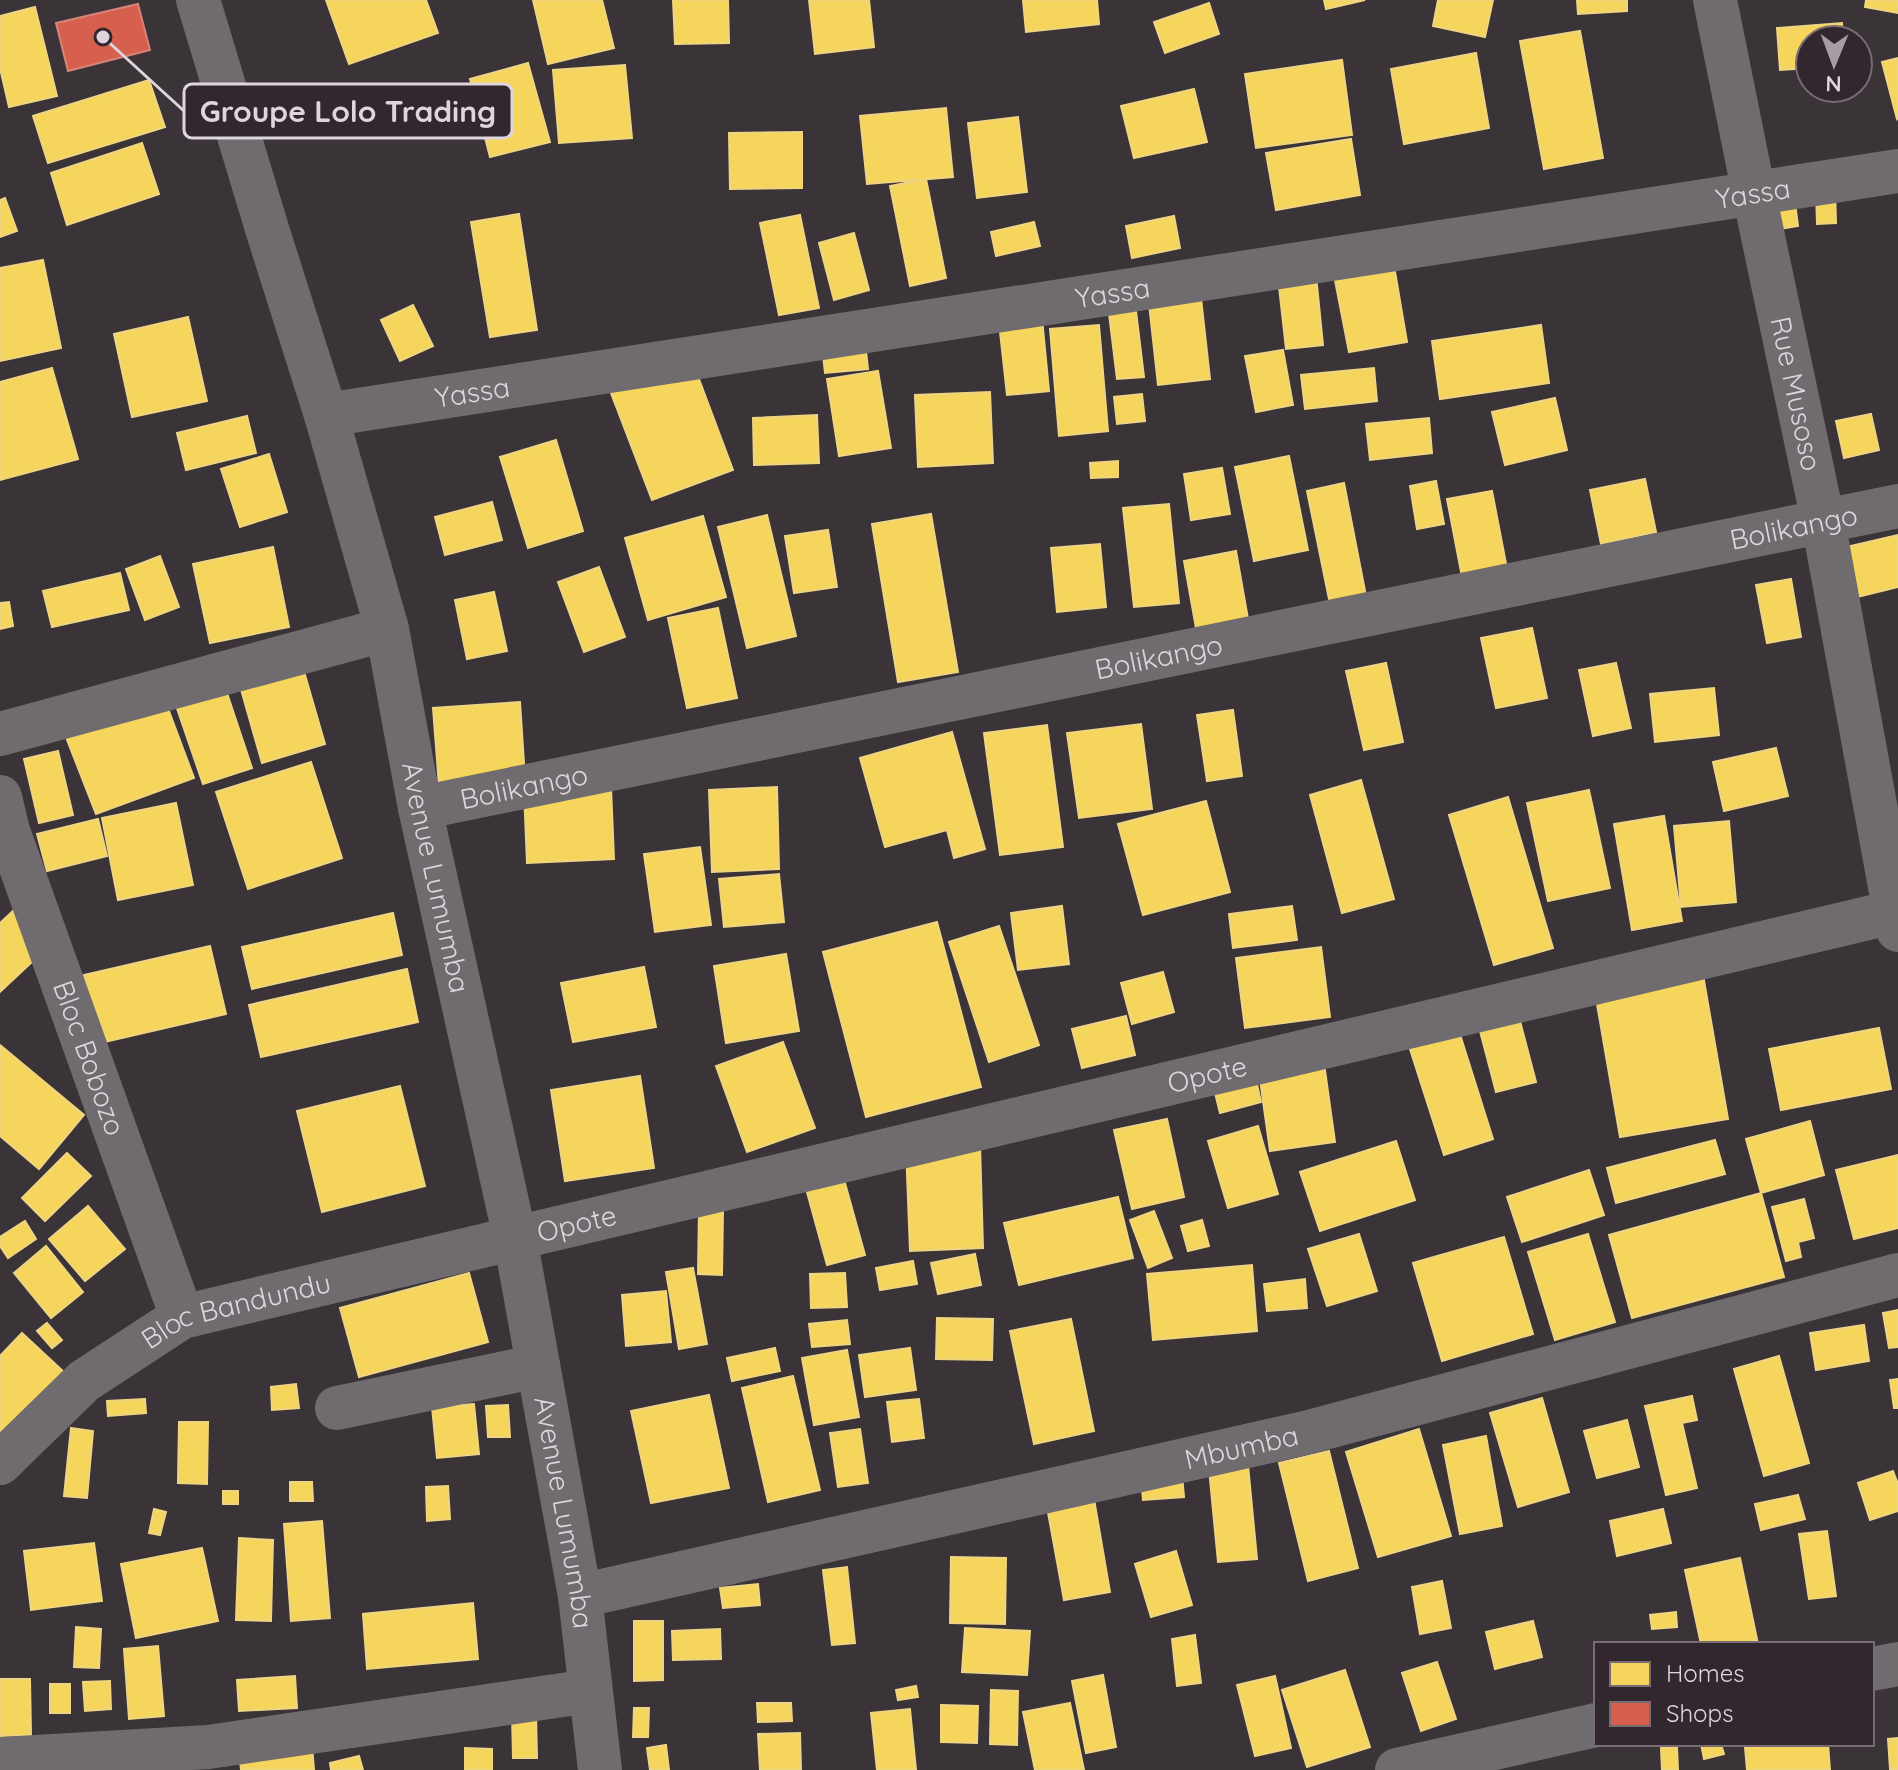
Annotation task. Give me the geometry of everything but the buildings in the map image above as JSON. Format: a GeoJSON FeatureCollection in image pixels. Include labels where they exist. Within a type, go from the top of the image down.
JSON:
{"type":"FeatureCollection","features":[{"type":"Feature","properties":{"kind":"street","name":"Avenue Lumumba"},"geometry":{"type":"LineString","coordinates":[[198,0],[326,415],[387,629],[420,808],[515,1238],[580,1596],[600,1770]]}},
{"type":"Feature","properties":{"kind":"street","name":"Rue Musoso"},"geometry":{"type":"LineString","coordinates":[[1715,0],[1823,521],[1897,918]]}},
{"type":"Feature","properties":{"kind":"street","name":"Yassa"},"geometry":{"type":"LineString","coordinates":[[326,415],[1898,171]]}},
{"type":"Feature","properties":{"kind":"street","name":"Bolikango"},"geometry":{"type":"LineString","coordinates":[[420,808],[1898,506]]}},
{"type":"Feature","properties":{"kind":"street"},"geometry":{"type":"LineString","coordinates":[[0,734],[387,629]]}},
{"type":"Feature","properties":{"kind":"street","name":"Bloc Bobozo"},"geometry":{"type":"LineString","coordinates":[[3,825],[182,1317]]}},
{"type":"Feature","properties":{"kind":"street","name":"Opote"},"geometry":{"type":"LineString","coordinates":[[515,1238],[1897,918]]}},
{"type":"Feature","properties":{"kind":"street","name":"Bloc Bandundu"},"geometry":{"type":"LineString","coordinates":[[0,1463],[84,1381],[182,1317],[515,1238]]}},
{"type":"Feature","properties":{"kind":"street","name":"Mbumba"},"geometry":{"type":"LineString","coordinates":[[580,1596],[1305,1433],[1898,1275]]}},
{"type":"Feature","properties":{"kind":"street"},"geometry":{"type":"LineString","coordinates":[[337,1408],[538,1366]]}},
{"type":"Feature","properties":{"kind":"street"},"geometry":{"type":"LineString","coordinates":[[1874,1669],[1898,1664]]}},
{"type":"Feature","properties":{"kind":"street"},"geometry":{"type":"LineString","coordinates":[[0,1759],[208,1747],[590,1691]]}},
{"type":"Feature","properties":{"kind":"street"},"geometry":{"type":"LineString","coordinates":[[1397,1770],[1594,1725]]}},
{"type":"Feature","properties":{"kind":"place","name":"Groupe Lolo Trading"},"geometry":{"type":"Point","coordinates":[103,37]}}]}
